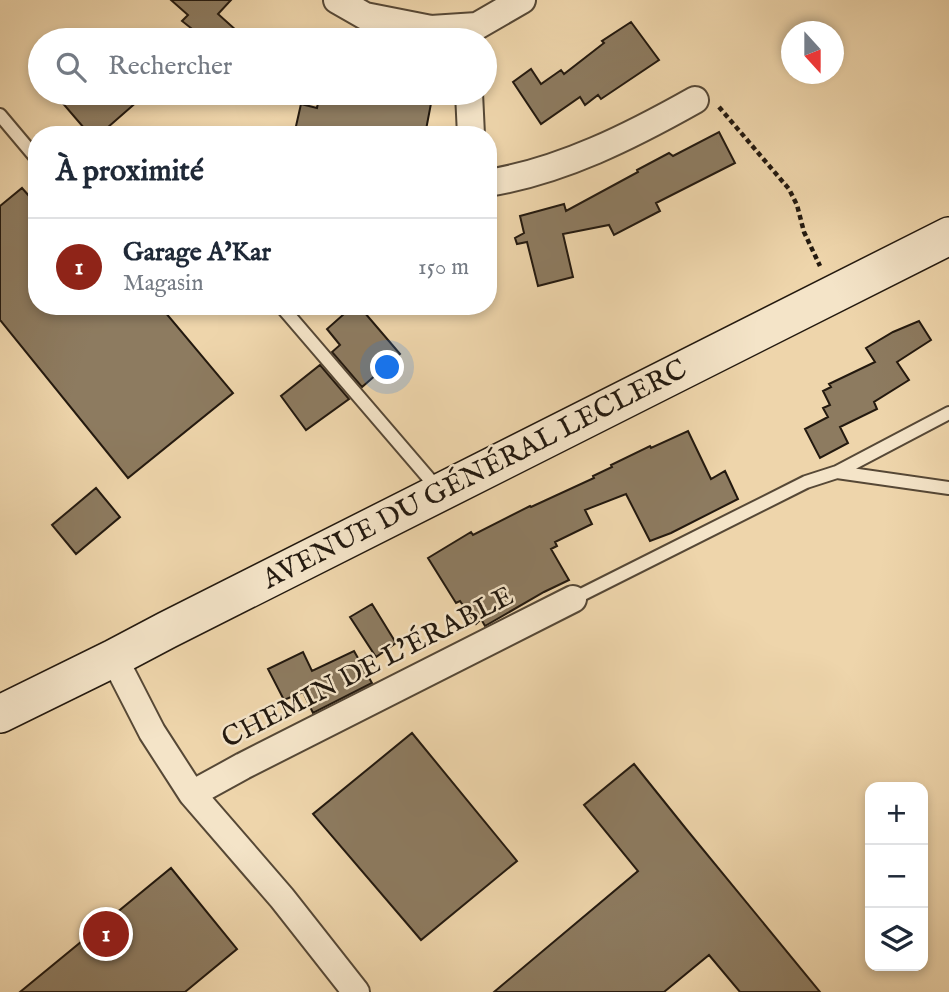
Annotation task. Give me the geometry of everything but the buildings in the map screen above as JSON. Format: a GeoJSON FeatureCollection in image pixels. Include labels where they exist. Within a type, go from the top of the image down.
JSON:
{"type":"FeatureCollection","features":[{"type":"Feature","properties":{"kind":"main road","name":"AVENUE DU GÉNÉRAL LECLERC"},"geometry":{"type":"LineString","coordinates":[[0,714],[949,236]]}},
{"type":"Feature","properties":{"kind":"street"},"geometry":{"type":"LineString","coordinates":[[337,0],[365,16],[426,28]]}},
{"type":"Feature","properties":{"kind":"street"},"geometry":{"type":"LineString","coordinates":[[474,28],[522,0]]}},
{"type":"Feature","properties":{"kind":"street"},"geometry":{"type":"LineString","coordinates":[[497,181],[537,171],[606,146],[648,127],[695,100]]}},
{"type":"Feature","properties":{"kind":"street"},"geometry":{"type":"LineString","coordinates":[[469,105],[470,126]]}},
{"type":"Feature","properties":{"kind":"street","name":"CHEMIN DE L'ÉRABLE"},"geometry":{"type":"LineString","coordinates":[[192,794],[573,599]]}},
{"type":"Feature","properties":{"kind":"street"},"geometry":{"type":"LineString","coordinates":[[114,658],[152,732],[192,794],[282,898],[356,992]]}},
{"type":"Feature","properties":{"kind":"lane"},"geometry":{"type":"LineString","coordinates":[[0,115],[28,148]]}},
{"type":"Feature","properties":{"kind":"lane"},"geometry":{"type":"LineString","coordinates":[[289,315],[441,492]]}},
{"type":"Feature","properties":{"kind":"lane"},"geometry":{"type":"LineString","coordinates":[[573,599],[806,482],[836,472],[949,412]]}},
{"type":"Feature","properties":{"kind":"lane"},"geometry":{"type":"LineString","coordinates":[[836,472],[949,488]]}},
{"type":"Feature","properties":{"kind":"path"},"geometry":{"type":"LineString","coordinates":[[695,100],[717,104],[789,189],[797,205],[804,232],[833,294]]}},
{"type":"Feature","properties":{"kind":"place","name":"Garage A'Kar"},"geometry":{"type":"Point","coordinates":[106,934]}}]}
